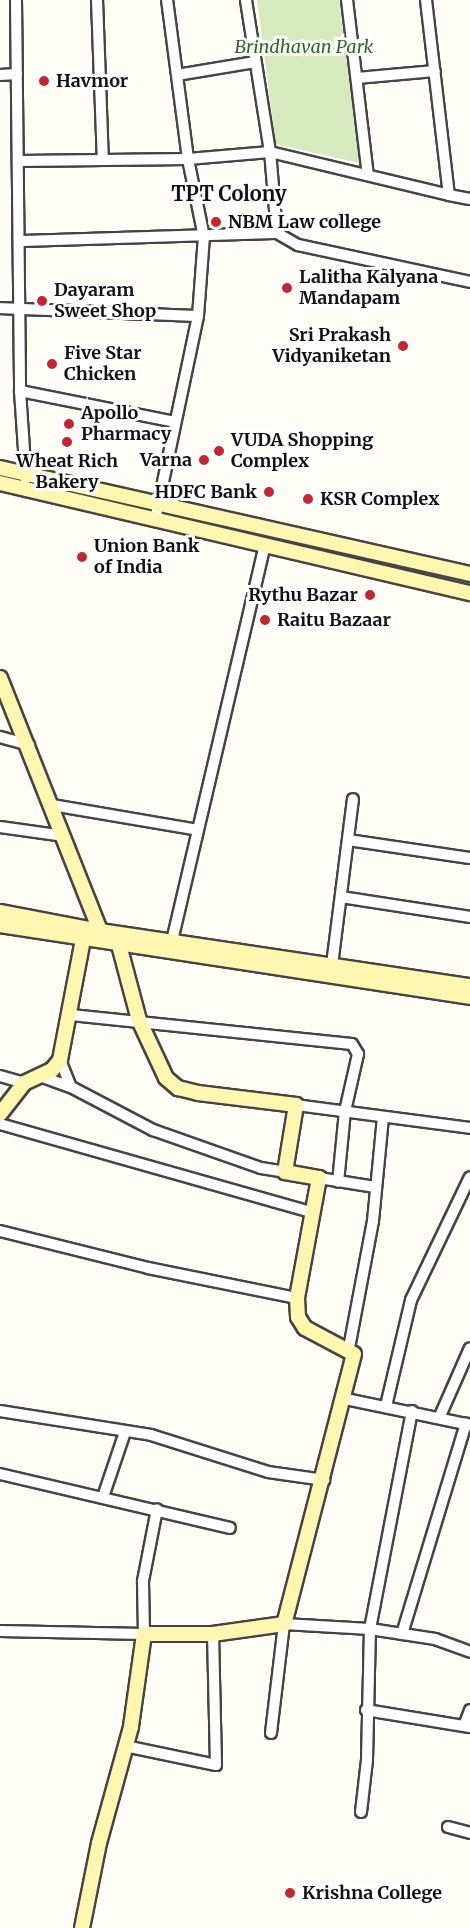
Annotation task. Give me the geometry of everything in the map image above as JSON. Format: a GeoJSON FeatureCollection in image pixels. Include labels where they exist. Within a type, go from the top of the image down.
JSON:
{"type":"FeatureCollection","features":[{"type":"Feature","properties":{"kind":"street"},"geometry":{"type":"LineString","coordinates":[[16,0],[20,161],[20,391],[27,474],[24,489]]}},
{"type":"Feature","properties":{"kind":"street"},"geometry":{"type":"LineString","coordinates":[[96,0],[103,160]]}},
{"type":"Feature","properties":{"kind":"street"},"geometry":{"type":"LineString","coordinates":[[155,520],[198,316],[204,237],[188,159],[167,0]]}},
{"type":"Feature","properties":{"kind":"street"},"geometry":{"type":"LineString","coordinates":[[246,0],[270,152],[277,233]]}},
{"type":"Feature","properties":{"kind":"street"},"geometry":{"type":"LineString","coordinates":[[347,0],[368,175]]}},
{"type":"Feature","properties":{"kind":"street"},"geometry":{"type":"LineString","coordinates":[[426,0],[449,195]]}},
{"type":"Feature","properties":{"kind":"street"},"geometry":{"type":"LineString","coordinates":[[177,75],[255,62]]}},
{"type":"Feature","properties":{"kind":"street"},"geometry":{"type":"LineString","coordinates":[[357,78],[435,71]]}},
{"type":"Feature","properties":{"kind":"street"},"geometry":{"type":"LineString","coordinates":[[0,75],[17,74]]}},
{"type":"Feature","properties":{"kind":"street"},"geometry":{"type":"LineString","coordinates":[[20,161],[188,159],[270,152],[470,200]]}},
{"type":"Feature","properties":{"kind":"street"},"geometry":{"type":"LineString","coordinates":[[20,241],[277,233],[298,245],[470,282]]}},
{"type":"Feature","properties":{"kind":"street"},"geometry":{"type":"LineString","coordinates":[[0,308],[198,316]]}},
{"type":"Feature","properties":{"kind":"street"},"geometry":{"type":"LineString","coordinates":[[20,391],[176,422]]}},
{"type":"Feature","properties":{"kind":"street"},"geometry":{"type":"LineString","coordinates":[[0,468],[158,506],[470,574]]}},
{"type":"Feature","properties":{"kind":"street"},"geometry":{"type":"LineString","coordinates":[[0,483],[470,592]]}},
{"type":"Feature","properties":{"kind":"street"},"geometry":{"type":"LineString","coordinates":[[172,941],[265,544]]}},
{"type":"Feature","properties":{"kind":"street"},"geometry":{"type":"LineString","coordinates":[[0,678],[29,745],[100,931],[119,945],[139,1020],[166,1078],[178,1088],[470,1128]]}},
{"type":"Feature","properties":{"kind":"street"},"geometry":{"type":"LineString","coordinates":[[0,737],[29,745]]}},
{"type":"Feature","properties":{"kind":"street"},"geometry":{"type":"LineString","coordinates":[[332,965],[353,799]]}},
{"type":"Feature","properties":{"kind":"street"},"geometry":{"type":"LineString","coordinates":[[52,805],[198,830]]}},
{"type":"Feature","properties":{"kind":"street"},"geometry":{"type":"LineString","coordinates":[[0,826],[64,836]]}},
{"type":"Feature","properties":{"kind":"street"},"geometry":{"type":"LineString","coordinates":[[348,840],[470,858]]}},
{"type":"Feature","properties":{"kind":"street"},"geometry":{"type":"LineString","coordinates":[[340,897],[470,917]]}},
{"type":"Feature","properties":{"kind":"street"},"geometry":{"type":"LineString","coordinates":[[0,912],[100,931],[470,986]]}},
{"type":"Feature","properties":{"kind":"street"},"geometry":{"type":"LineString","coordinates":[[0,925],[470,997]]}},
{"type":"Feature","properties":{"kind":"street"},"geometry":{"type":"LineString","coordinates":[[71,1087],[60,1060],[71,1015],[83,939]]}},
{"type":"Feature","properties":{"kind":"street"},"geometry":{"type":"LineString","coordinates":[[71,1015],[139,1020],[352,1044],[358,1054],[345,1111],[338,1182]]}},
{"type":"Feature","properties":{"kind":"street"},"geometry":{"type":"LineString","coordinates":[[0,1114],[24,1083],[40,1076],[60,1060]]}},
{"type":"Feature","properties":{"kind":"street"},"geometry":{"type":"LineString","coordinates":[[0,1076],[24,1083]]}},
{"type":"Feature","properties":{"kind":"street"},"geometry":{"type":"LineString","coordinates":[[40,1076],[71,1087],[153,1130],[261,1168],[375,1187]]}},
{"type":"Feature","properties":{"kind":"street"},"geometry":{"type":"LineString","coordinates":[[285,1172],[296,1105]]}},
{"type":"Feature","properties":{"kind":"street"},"geometry":{"type":"LineString","coordinates":[[271,1733],[284,1624],[324,1480],[341,1398],[354,1362],[349,1348],[373,1221],[383,1117]]}},
{"type":"Feature","properties":{"kind":"street"},"geometry":{"type":"LineString","coordinates":[[0,1124],[312,1212]]}},
{"type":"Feature","properties":{"kind":"street"},"geometry":{"type":"LineString","coordinates":[[386,1406],[411,1300],[470,1178]]}},
{"type":"Feature","properties":{"kind":"street"},"geometry":{"type":"LineString","coordinates":[[319,1179],[297,1298],[298,1317],[305,1328],[349,1348]]}},
{"type":"Feature","properties":{"kind":"street"},"geometry":{"type":"LineString","coordinates":[[0,1231],[148,1268],[297,1298]]}},
{"type":"Feature","properties":{"kind":"street"},"geometry":{"type":"LineString","coordinates":[[440,1416],[470,1348]]}},
{"type":"Feature","properties":{"kind":"street"},"geometry":{"type":"LineString","coordinates":[[341,1398],[440,1416],[468,1424],[402,1634]]}},
{"type":"Feature","properties":{"kind":"street"},"geometry":{"type":"LineString","coordinates":[[0,1411],[151,1436],[268,1472],[324,1480]]}},
{"type":"Feature","properties":{"kind":"street"},"geometry":{"type":"LineString","coordinates":[[361,1812],[367,1760],[366,1710],[370,1629],[412,1411]]}},
{"type":"Feature","properties":{"kind":"street"},"geometry":{"type":"LineString","coordinates":[[103,1497],[125,1432]]}},
{"type":"Feature","properties":{"kind":"street"},"geometry":{"type":"LineString","coordinates":[[0,1474],[157,1509],[230,1528]]}},
{"type":"Feature","properties":{"kind":"street"},"geometry":{"type":"LineString","coordinates":[[82,1928],[125,1746],[144,1634],[143,1581],[157,1509]]}},
{"type":"Feature","properties":{"kind":"street"},"geometry":{"type":"LineString","coordinates":[[0,1631],[213,1634],[284,1624],[370,1629],[435,1639],[470,1652]]}},
{"type":"Feature","properties":{"kind":"street"},"geometry":{"type":"LineString","coordinates":[[125,1746],[216,1765],[213,1634]]}},
{"type":"Feature","properties":{"kind":"street"},"geometry":{"type":"LineString","coordinates":[[366,1710],[467,1727],[470,1710]]}},
{"type":"Feature","properties":{"kind":"street"},"geometry":{"type":"LineString","coordinates":[[448,1827],[470,1833]]}},
{"type":"Feature","properties":{"kind":"green space","name":"Brindhavan Park"},"geometry":{"type":"Polygon","coordinates":[[[257,0],[339,0],[359,163],[276,144],[257,0]]]}},
{"type":"Feature","properties":{"kind":"place","name":"Havmor"},"geometry":{"type":"Point","coordinates":[44,81]}},
{"type":"Feature","properties":{"kind":"place","name":"NBM Law college"},"geometry":{"type":"Point","coordinates":[216,222]}},
{"type":"Feature","properties":{"kind":"place","name":"Lalitha Kalyana Mandapam"},"geometry":{"type":"Point","coordinates":[287,288]}},
{"type":"Feature","properties":{"kind":"place","name":"Dayaram Sweet Shop"},"geometry":{"type":"Point","coordinates":[42,301]}},
{"type":"Feature","properties":{"kind":"place","name":"Sri Prakash Vidyaniketan"},"geometry":{"type":"Point","coordinates":[403,346]}},
{"type":"Feature","properties":{"kind":"place","name":"Five Star Chicken"},"geometry":{"type":"Point","coordinates":[52,364]}},
{"type":"Feature","properties":{"kind":"place","name":"Apollo Pharmacy"},"geometry":{"type":"Point","coordinates":[69,424]}},
{"type":"Feature","properties":{"kind":"place","name":"Wheat Rich Bakery"},"geometry":{"type":"Point","coordinates":[67,442]}},
{"type":"Feature","properties":{"kind":"place","name":"VUDA Shopping Complex"},"geometry":{"type":"Point","coordinates":[219,451]}},
{"type":"Feature","properties":{"kind":"place","name":"Varna"},"geometry":{"type":"Point","coordinates":[204,460]}},
{"type":"Feature","properties":{"kind":"place","name":"HDFC Bank"},"geometry":{"type":"Point","coordinates":[269,492]}},
{"type":"Feature","properties":{"kind":"place","name":"KSR Complex"},"geometry":{"type":"Point","coordinates":[308,499]}},
{"type":"Feature","properties":{"kind":"place","name":"Union Bank of India"},"geometry":{"type":"Point","coordinates":[82,557]}},
{"type":"Feature","properties":{"kind":"place","name":"Rythu Bazar"},"geometry":{"type":"Point","coordinates":[370,595]}},
{"type":"Feature","properties":{"kind":"place","name":"Raitu Bazaar"},"geometry":{"type":"Point","coordinates":[265,620]}},
{"type":"Feature","properties":{"kind":"place","name":"Krishna College"},"geometry":{"type":"Point","coordinates":[290,1893]}},
{"type":"Feature","properties":{"kind":"district","name":"TPT Colony"},"geometry":{"type":"Point","coordinates":[229,193]}}]}
